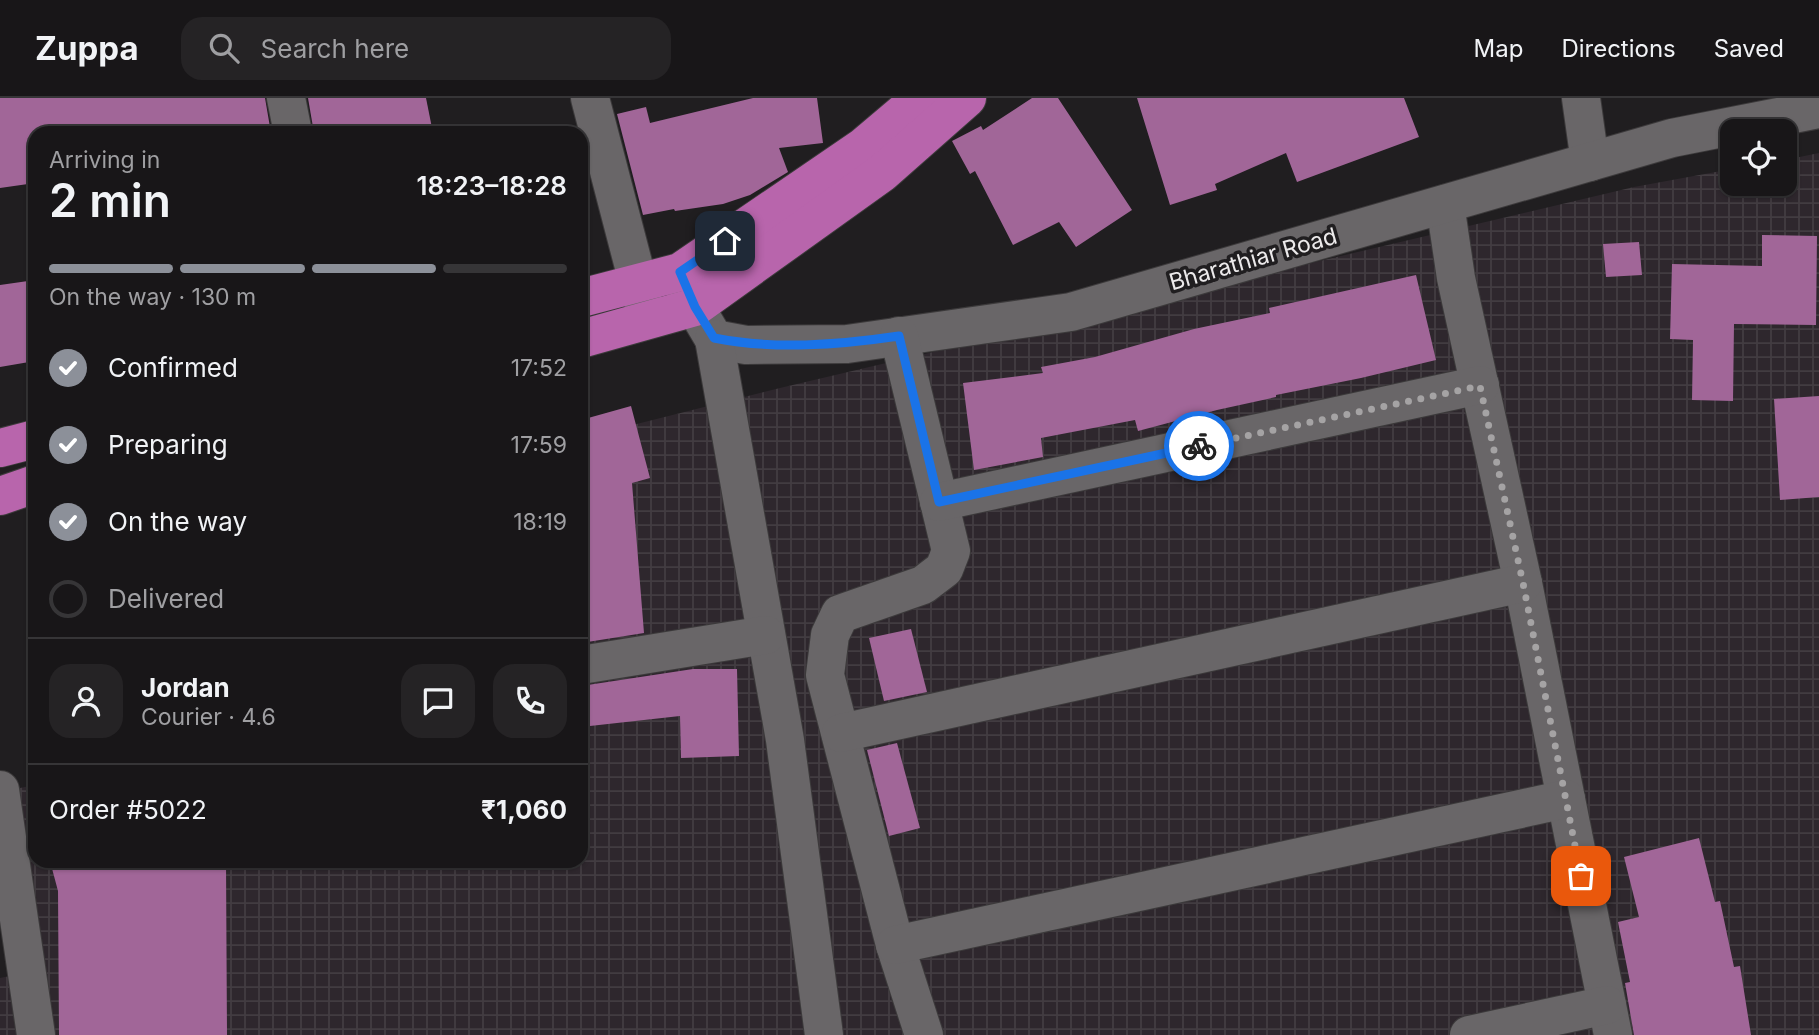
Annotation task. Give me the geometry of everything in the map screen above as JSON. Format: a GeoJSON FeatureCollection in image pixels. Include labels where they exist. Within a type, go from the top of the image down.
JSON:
{"type":"FeatureCollection","features":[{"type":"Feature","properties":{"kind":"highway"},"geometry":{"type":"LineString","coordinates":[[588,296],[680,272],[863,147],[921,98]]}},
{"type":"Feature","properties":{"kind":"highway"},"geometry":{"type":"LineString","coordinates":[[588,337],[648,322],[704,323],[967,98]]}},
{"type":"Feature","properties":{"kind":"highway"},"geometry":{"type":"LineString","coordinates":[[0,449],[28,441]]}},
{"type":"Feature","properties":{"kind":"highway"},"geometry":{"type":"LineString","coordinates":[[0,496],[28,486]]}},
{"type":"Feature","properties":{"kind":"street"},"geometry":{"type":"LineString","coordinates":[[286,98],[292,126]]}},
{"type":"Feature","properties":{"kind":"street"},"geometry":{"type":"LineString","coordinates":[[590,98],[648,322]]}},
{"type":"Feature","properties":{"kind":"street"},"geometry":{"type":"LineString","coordinates":[[1581,98],[1590,162]]}},
{"type":"Feature","properties":{"kind":"street","name":"Bharathiar Road"},"geometry":{"type":"LineString","coordinates":[[704,323],[746,345],[848,344],[1071,312],[1672,138],[1800,107]]}},
{"type":"Feature","properties":{"kind":"street"},"geometry":{"type":"LineString","coordinates":[[1445,204],[1456,278],[1523,583],[1610,1020],[1469,1035]]}},
{"type":"Feature","properties":{"kind":"street"},"geometry":{"type":"LineString","coordinates":[[680,272],[704,323],[766,635],[785,740],[824,1035]]}},
{"type":"Feature","properties":{"kind":"street"},"geometry":{"type":"LineString","coordinates":[[899,336],[951,551],[944,569],[923,585],[840,614],[830,635],[825,676],[895,945],[924,1035]]}},
{"type":"Feature","properties":{"kind":"street"},"geometry":{"type":"LineString","coordinates":[[939,502],[1480,386]]}},
{"type":"Feature","properties":{"kind":"street"},"geometry":{"type":"LineString","coordinates":[[841,733],[1523,583]]}},
{"type":"Feature","properties":{"kind":"street"},"geometry":{"type":"LineString","coordinates":[[588,664],[766,635]]}},
{"type":"Feature","properties":{"kind":"street"},"geometry":{"type":"LineString","coordinates":[[0,790],[36,1035]]}},
{"type":"Feature","properties":{"kind":"street"},"geometry":{"type":"LineString","coordinates":[[895,945],[1566,799]]}},
{"type":"Feature","properties":{"kind":"shaded area"},"geometry":{"type":"Polygon","coordinates":[[[1819,153],[1819,1035],[0,1035],[0,978],[15,975],[0,792],[28,786],[28,868],[588,868],[588,436],[780,388],[1634,187],[1720,171],[1720,196],[1797,196],[1797,158],[1819,153]]]}},
{"type":"Feature","properties":{"kind":"building"},"geometry":{"type":"Polygon","coordinates":[[[0,98],[265,98],[270,126],[28,126],[28,184],[0,188],[0,98]]]}},
{"type":"Feature","properties":{"kind":"building"},"geometry":{"type":"Polygon","coordinates":[[[308,98],[426,98],[432,126],[313,126],[308,98]]]}},
{"type":"Feature","properties":{"kind":"building"},"geometry":{"type":"Polygon","coordinates":[[[753,98],[817,98],[823,143],[779,148],[788,172],[750,195],[723,204],[643,215],[617,114],[646,107],[650,123],[753,98]]]}},
{"type":"Feature","properties":{"kind":"building"},"geometry":{"type":"Polygon","coordinates":[[[1032,98],[1058,98],[1132,210],[1076,247],[1059,222],[1013,245],[975,171],[970,174],[952,141],[981,126],[983,130],[1032,98]]]}},
{"type":"Feature","properties":{"kind":"building"},"geometry":{"type":"Polygon","coordinates":[[[1137,98],[1404,98],[1419,137],[1297,182],[1286,153],[1215,184],[1217,190],[1170,205],[1137,98]]]}},
{"type":"Feature","properties":{"kind":"building"},"geometry":{"type":"Polygon","coordinates":[[[1762,235],[1817,236],[1816,325],[1734,324],[1733,401],[1692,400],[1693,340],[1670,339],[1672,264],[1762,266],[1762,235]]]}},
{"type":"Feature","properties":{"kind":"building"},"geometry":{"type":"Polygon","coordinates":[[[1639,242],[1642,275],[1606,277],[1603,244],[1639,242]]]}},
{"type":"Feature","properties":{"kind":"building"},"geometry":{"type":"Polygon","coordinates":[[[1416,275],[1436,360],[1276,395],[1138,431],[1135,420],[1041,438],[1043,457],[974,470],[963,383],[1043,373],[1041,367],[1095,357],[1194,329],[1270,313],[1269,308],[1416,275]]]}},
{"type":"Feature","properties":{"kind":"building"},"geometry":{"type":"Polygon","coordinates":[[[28,281],[28,362],[0,367],[0,285],[28,281]]]}},
{"type":"Feature","properties":{"kind":"building"},"geometry":{"type":"Polygon","coordinates":[[[1819,396],[1819,497],[1780,500],[1774,399],[1819,396]]]}},
{"type":"Feature","properties":{"kind":"building"},"geometry":{"type":"Polygon","coordinates":[[[631,406],[650,478],[632,483],[644,633],[588,642],[588,418],[631,406]]]}},
{"type":"Feature","properties":{"kind":"building"},"geometry":{"type":"Polygon","coordinates":[[[911,629],[927,692],[884,701],[869,638],[911,629]]]}},
{"type":"Feature","properties":{"kind":"building"},"geometry":{"type":"Polygon","coordinates":[[[693,669],[737,669],[739,756],[681,758],[680,716],[588,726],[588,685],[693,669]]]}},
{"type":"Feature","properties":{"kind":"building"},"geometry":{"type":"Polygon","coordinates":[[[897,743],[920,828],[889,836],[867,750],[897,743]]]}},
{"type":"Feature","properties":{"kind":"building"},"geometry":{"type":"Polygon","coordinates":[[[1699,838],[1715,902],[1720,901],[1734,967],[1740,966],[1751,1035],[1634,1035],[1625,983],[1630,982],[1618,922],[1639,917],[1624,857],[1699,838]]]}},
{"type":"Feature","properties":{"kind":"building"},"geometry":{"type":"Polygon","coordinates":[[[52,868],[226,868],[227,1035],[59,1035],[58,891],[52,868]]]}},
{"type":"Feature","properties":{"kind":"way so far"},"geometry":{"type":"LineString","coordinates":[[1199,446],[1480,386],[1523,583],[1581,876]]}},
{"type":"Feature","properties":{"kind":"route"},"geometry":{"type":"LineString","coordinates":[[725,241],[680,272],[695,307],[714,338],[746,345],[848,344],[899,336],[939,502],[1199,446]]}}]}
